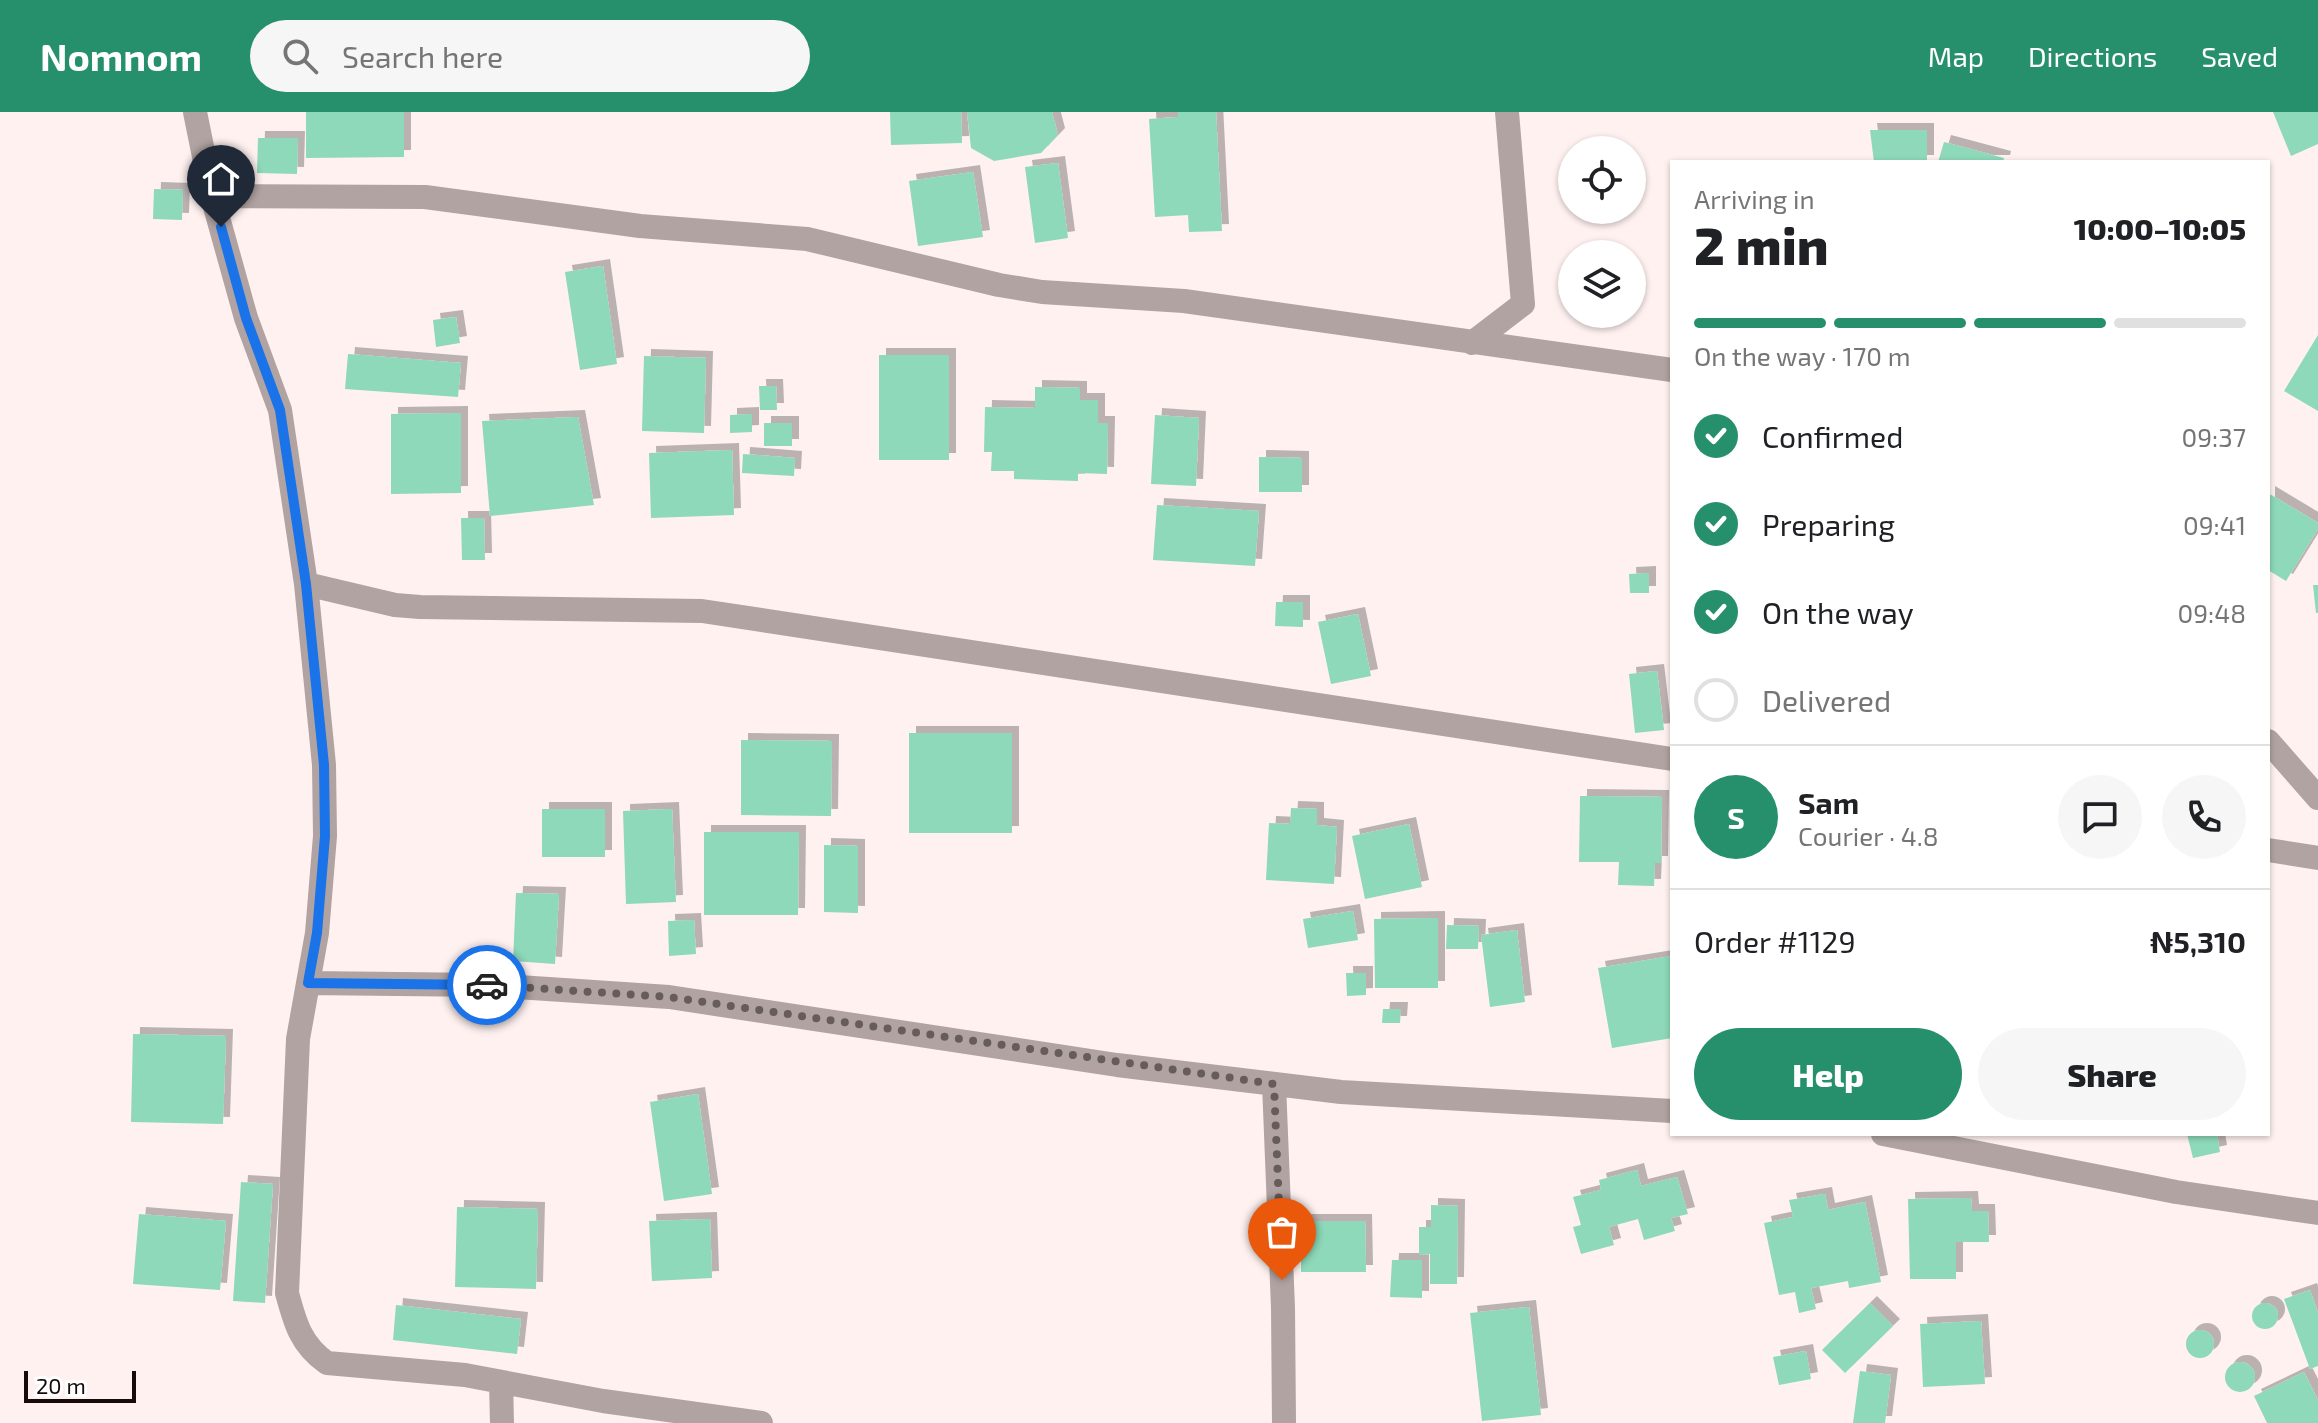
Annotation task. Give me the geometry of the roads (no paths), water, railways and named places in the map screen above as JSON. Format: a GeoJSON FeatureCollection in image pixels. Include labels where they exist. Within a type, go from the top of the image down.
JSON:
{"type":"FeatureCollection","features":[{"type":"Feature","properties":{"kind":"street"},"geometry":{"type":"LineString","coordinates":[[195,112],[212,196],[246,318],[280,410],[306,584],[324,765],[325,836],[317,933],[298,1039],[287,1293],[295,1324],[310,1351],[327,1363],[501,1382],[603,1401],[761,1423]]}},
{"type":"Feature","properties":{"kind":"street"},"geometry":{"type":"LineString","coordinates":[[1472,343],[1523,304],[1507,112]]}},
{"type":"Feature","properties":{"kind":"street"},"geometry":{"type":"LineString","coordinates":[[212,196],[425,197],[640,226],[807,239],[999,285],[1042,292],[1184,301],[1670,370]]}},
{"type":"Feature","properties":{"kind":"street"},"geometry":{"type":"LineString","coordinates":[[306,584],[407,606],[702,611],[1670,759]]}},
{"type":"Feature","properties":{"kind":"street"},"geometry":{"type":"LineString","coordinates":[[2270,743],[2318,798]]}},
{"type":"Feature","properties":{"kind":"street"},"geometry":{"type":"LineString","coordinates":[[2270,850],[2318,858]]}},
{"type":"Feature","properties":{"kind":"street"},"geometry":{"type":"LineString","coordinates":[[308,983],[487,985],[669,997],[1341,1092],[1670,1111]]}},
{"type":"Feature","properties":{"kind":"street"},"geometry":{"type":"LineString","coordinates":[[1274,1084],[1284,1423]]}},
{"type":"Feature","properties":{"kind":"street"},"geometry":{"type":"LineString","coordinates":[[1893,1136],[2176,1192],[2318,1213]]}},
{"type":"Feature","properties":{"kind":"street"},"geometry":{"type":"LineString","coordinates":[[501,1382],[502,1423]]}}]}
